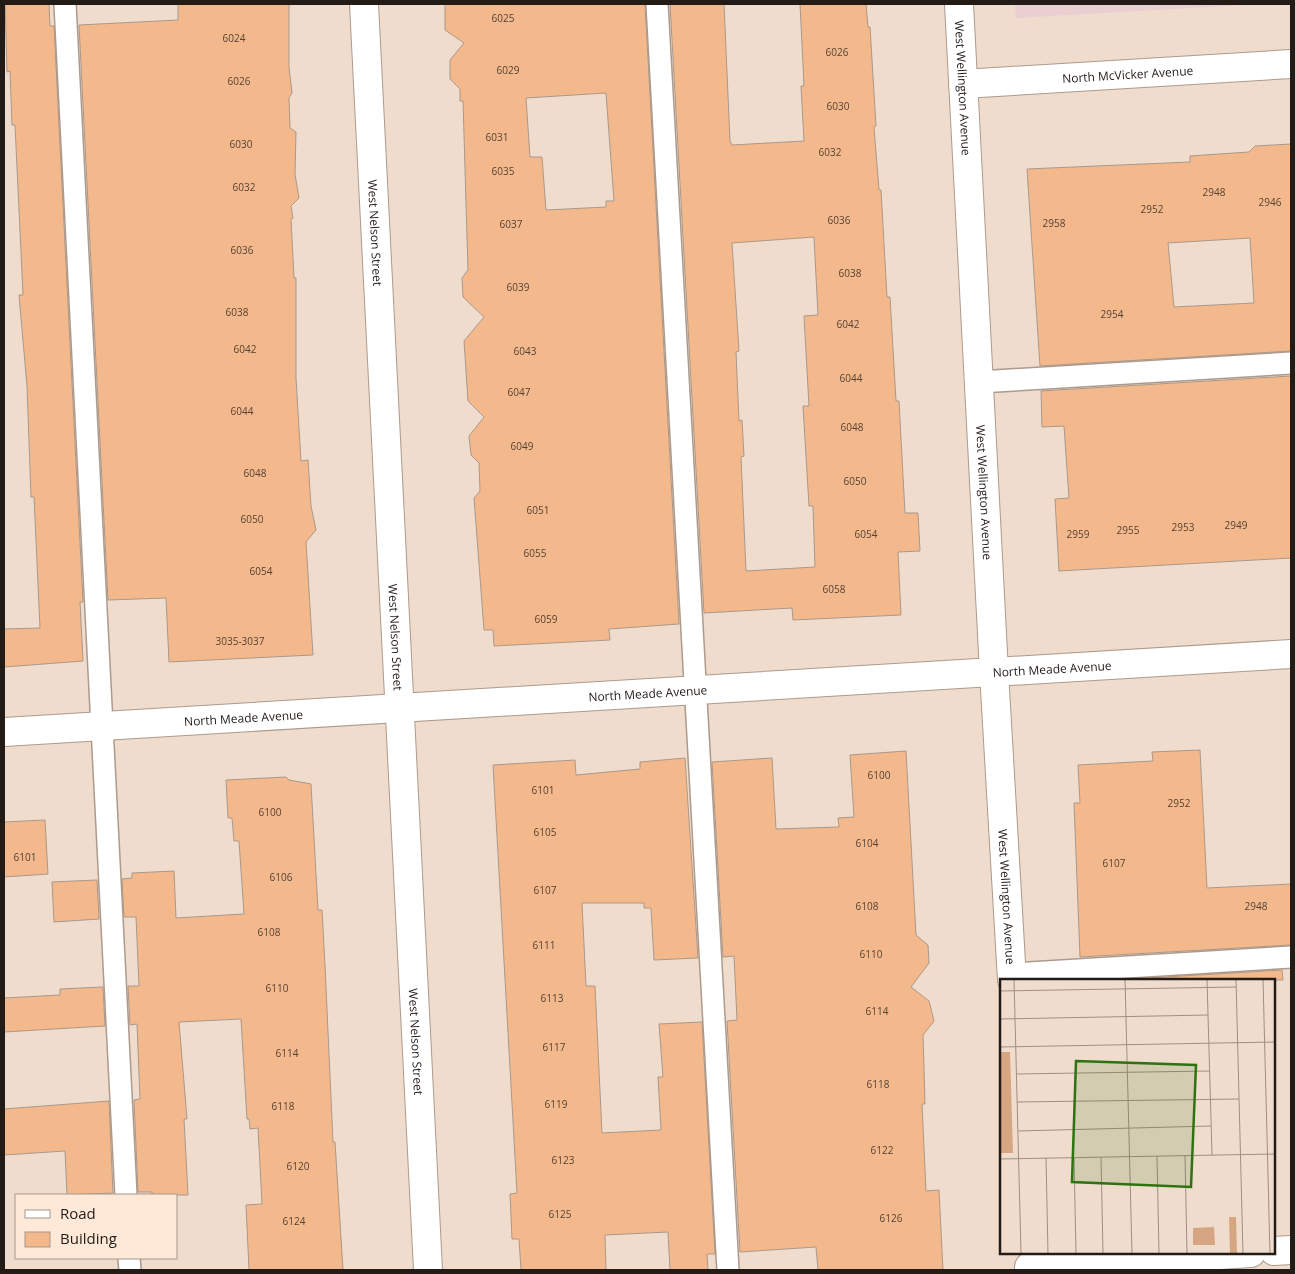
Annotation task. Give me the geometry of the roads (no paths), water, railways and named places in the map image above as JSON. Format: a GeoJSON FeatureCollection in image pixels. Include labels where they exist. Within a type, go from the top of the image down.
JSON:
{"type":"FeatureCollection","features":[{"type":"Feature","properties":{"kind":"street","name":"West Nelson Street"},"geometry":{"type":"LineString","coordinates":[[364,4],[428,1270]]}},
{"type":"Feature","properties":{"kind":"street","name":"West Wellington Avenue"},"geometry":{"type":"LineString","coordinates":[[959,4],[1012,977]]}},
{"type":"Feature","properties":{"kind":"street","name":"North McVicker Avenue"},"geometry":{"type":"LineString","coordinates":[[963,84],[1291,64]]}},
{"type":"Feature","properties":{"kind":"street","name":"North Meade Avenue"},"geometry":{"type":"LineString","coordinates":[[4,732],[1291,654]]}},
{"type":"Feature","properties":{"kind":"street"},"geometry":{"type":"LineString","coordinates":[[1275,1251],[1291,1250]]}},
{"type":"Feature","properties":{"kind":"street"},"geometry":{"type":"LineString","coordinates":[[1028,1263],[1229,1254]]}},
{"type":"Feature","properties":{"kind":"lane"},"geometry":{"type":"LineString","coordinates":[[65,4],[126,1194]]}},
{"type":"Feature","properties":{"kind":"lane"},"geometry":{"type":"LineString","coordinates":[[657,4],[728,1270]]}},
{"type":"Feature","properties":{"kind":"lane"},"geometry":{"type":"LineString","coordinates":[[979,382],[1291,363]]}},
{"type":"Feature","properties":{"kind":"lane"},"geometry":{"type":"LineString","coordinates":[[1012,977],[1291,957]]}}]}
